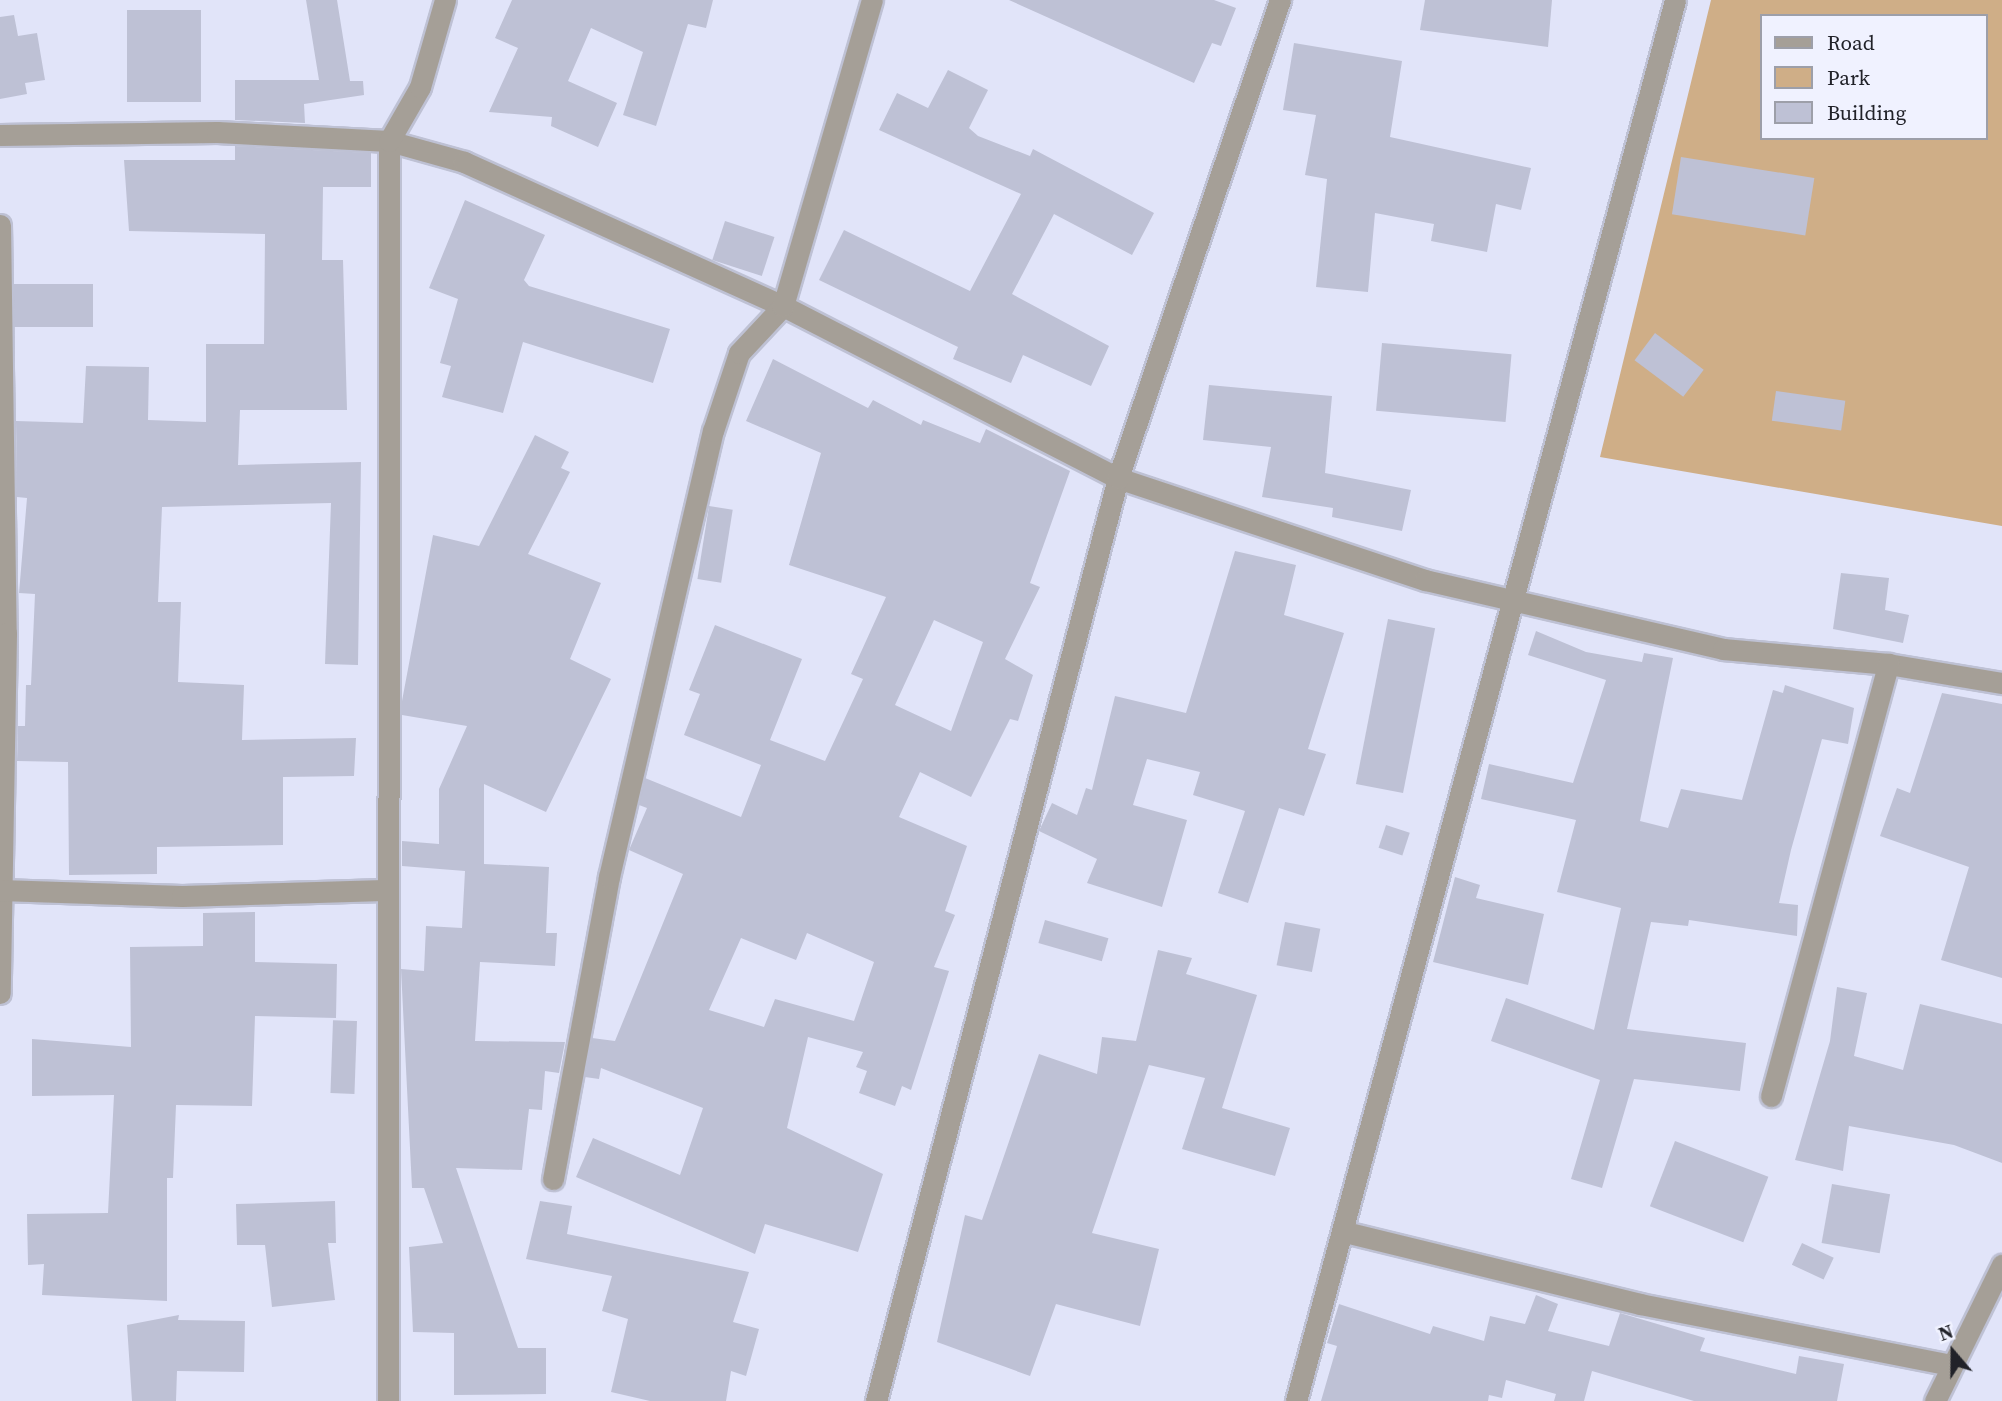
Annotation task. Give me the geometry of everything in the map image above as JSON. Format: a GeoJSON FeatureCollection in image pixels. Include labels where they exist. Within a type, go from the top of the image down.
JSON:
{"type":"FeatureCollection","features":[{"type":"Feature","properties":{"kind":"street"},"geometry":{"type":"LineString","coordinates":[[388,1401],[384,890],[389,141],[420,87],[445,0]]}},
{"type":"Feature","properties":{"kind":"street"},"geometry":{"type":"LineString","coordinates":[[553,1179],[609,877],[713,431],[739,352],[783,306],[872,0]]}},
{"type":"Feature","properties":{"kind":"street"},"geometry":{"type":"LineString","coordinates":[[876,1401],[1118,478],[1279,0]]}},
{"type":"Feature","properties":{"kind":"street"},"geometry":{"type":"LineString","coordinates":[[1296,1401],[1345,1232],[1347,1199],[1508,598],[1675,0]]}},
{"type":"Feature","properties":{"kind":"street"},"geometry":{"type":"LineString","coordinates":[[0,135],[217,132],[389,141],[464,162],[783,306],[1118,478],[1425,580],[1723,649],[1888,664],[2002,683]]}},
{"type":"Feature","properties":{"kind":"street"},"geometry":{"type":"LineString","coordinates":[[0,225],[0,993]]}},
{"type":"Feature","properties":{"kind":"street"},"geometry":{"type":"LineString","coordinates":[[1771,1096],[1888,664]]}},
{"type":"Feature","properties":{"kind":"street"},"geometry":{"type":"LineString","coordinates":[[2,890],[182,896],[384,890]]}},
{"type":"Feature","properties":{"kind":"street"},"geometry":{"type":"LineString","coordinates":[[1345,1232],[1640,1304],[1950,1365]]}},
{"type":"Feature","properties":{"kind":"street"},"geometry":{"type":"LineString","coordinates":[[1935,1401],[1950,1365],[2002,1265]]}},
{"type":"Feature","properties":{"kind":"green space"},"geometry":{"type":"Polygon","coordinates":[[[1711,0],[2002,0],[2002,526],[1600,457],[1711,0]]]}},
{"type":"Feature","properties":{"kind":"building"},"geometry":{"type":"Polygon","coordinates":[[[306,0],[337,0],[350,81],[363,81],[364,95],[304,104],[305,123],[235,120],[235,80],[319,80],[306,0]]]}},
{"type":"Feature","properties":{"kind":"building"},"geometry":{"type":"Polygon","coordinates":[[[512,0],[713,0],[706,28],[688,24],[656,126],[623,115],[643,52],[591,28],[568,81],[617,103],[598,147],[551,126],[552,117],[489,112],[518,48],[495,38],[512,0]]]}},
{"type":"Feature","properties":{"kind":"building"},"geometry":{"type":"Polygon","coordinates":[[[1009,0],[1214,0],[1236,8],[1221,46],[1212,43],[1194,83],[1009,0]]]}},
{"type":"Feature","properties":{"kind":"building"},"geometry":{"type":"Polygon","coordinates":[[[1425,0],[1552,0],[1548,47],[1420,30],[1425,0]]]}},
{"type":"Feature","properties":{"kind":"building"},"geometry":{"type":"Polygon","coordinates":[[[127,10],[201,10],[201,102],[127,102],[127,10]]]}},
{"type":"Feature","properties":{"kind":"building"},"geometry":{"type":"Polygon","coordinates":[[[14,15],[18,36],[37,33],[45,80],[25,83],[27,94],[0,99],[0,17],[14,15]]]}},
{"type":"Feature","properties":{"kind":"building"},"geometry":{"type":"Polygon","coordinates":[[[1294,43],[1402,61],[1390,137],[1531,168],[1521,210],[1496,204],[1487,252],[1431,241],[1434,224],[1375,213],[1368,292],[1316,287],[1327,179],[1305,175],[1316,115],[1283,110],[1294,43]]]}},
{"type":"Feature","properties":{"kind":"building"},"geometry":{"type":"Polygon","coordinates":[[[948,70],[988,90],[969,128],[978,136],[1030,156],[1033,149],[1154,213],[1132,255],[1054,214],[1012,294],[1109,346],[1091,386],[1023,355],[1011,383],[953,359],[958,347],[819,280],[844,230],[970,291],[1021,194],[879,130],[897,93],[928,108],[948,70]]]}},
{"type":"Feature","properties":{"kind":"building"},"geometry":{"type":"Polygon","coordinates":[[[235,146],[371,153],[371,187],[323,187],[322,260],[343,260],[347,410],[240,410],[238,465],[361,462],[358,665],[325,664],[331,503],[162,507],[158,602],[181,602],[178,682],[244,685],[242,740],[356,738],[354,776],[283,777],[283,845],[157,847],[157,874],[69,875],[68,762],[17,761],[18,726],[25,726],[26,685],[31,685],[35,594],[19,593],[27,498],[17,497],[16,421],[83,423],[86,366],[149,367],[148,420],[206,422],[206,344],[264,344],[265,234],[129,231],[124,160],[235,160],[235,146]]]}},
{"type":"Feature","properties":{"kind":"building"},"geometry":{"type":"Polygon","coordinates":[[[1681,157],[1814,178],[1805,235],[1672,214],[1681,157]]]}},
{"type":"Feature","properties":{"kind":"building"},"geometry":{"type":"Polygon","coordinates":[[[465,200],[545,235],[524,280],[529,286],[670,329],[653,383],[523,342],[503,413],[442,397],[451,366],[440,363],[458,299],[429,288],[465,200]]]}},
{"type":"Feature","properties":{"kind":"building"},"geometry":{"type":"Polygon","coordinates":[[[725,221],[774,237],[762,276],[712,260],[725,221]]]}},
{"type":"Feature","properties":{"kind":"building"},"geometry":{"type":"Polygon","coordinates":[[[14,284],[93,284],[93,327],[14,327],[14,284]]]}},
{"type":"Feature","properties":{"kind":"building"},"geometry":{"type":"Polygon","coordinates":[[[1655,333],[1704,370],[1683,397],[1635,360],[1655,333]]]}},
{"type":"Feature","properties":{"kind":"building"},"geometry":{"type":"Polygon","coordinates":[[[1382,343],[1512,354],[1506,422],[1376,411],[1382,343]]]}},
{"type":"Feature","properties":{"kind":"building"},"geometry":{"type":"Polygon","coordinates":[[[773,359],[868,408],[873,400],[921,425],[923,420],[980,443],[986,429],[1070,471],[1030,583],[1040,587],[1005,659],[1033,675],[1018,721],[1010,719],[971,797],[920,772],[899,817],[967,846],[945,911],[955,915],[934,967],[949,971],[911,1090],[902,1086],[895,1106],[859,1093],[867,1071],[856,1067],[863,1052],[808,1037],[787,1128],[883,1174],[858,1252],[765,1224],[755,1254],[576,1177],[593,1138],[680,1175],[703,1108],[601,1068],[599,1079],[585,1077],[592,1038],[615,1041],[683,874],[629,850],[647,808],[639,805],[645,778],[741,817],[761,765],[684,735],[700,694],[689,690],[715,625],[802,659],[770,740],[825,761],[863,679],[851,674],[886,597],[789,565],[821,453],[746,421],[773,359]],[[934,620],[895,705],[951,731],[983,642],[934,620]],[[807,933],[796,960],[741,938],[709,1010],[764,1027],[775,999],[854,1021],[874,962],[807,933]]]}},
{"type":"Feature","properties":{"kind":"building"},"geometry":{"type":"Polygon","coordinates":[[[1209,385],[1332,396],[1325,473],[1411,490],[1402,531],[1332,517],[1333,508],[1262,497],[1271,447],[1203,440],[1209,385]]]}},
{"type":"Feature","properties":{"kind":"building"},"geometry":{"type":"Polygon","coordinates":[[[1776,391],[1845,401],[1841,430],[1772,421],[1776,391]]]}},
{"type":"Feature","properties":{"kind":"building"},"geometry":{"type":"Polygon","coordinates":[[[535,435],[569,452],[561,468],[570,472],[528,554],[601,583],[570,659],[611,679],[546,812],[484,784],[484,864],[549,867],[546,933],[557,933],[555,966],[480,962],[475,1041],[565,1042],[559,1073],[545,1071],[542,1110],[529,1109],[522,1170],[456,1168],[518,1348],[546,1348],[546,1394],[454,1395],[454,1333],[413,1332],[409,1247],[443,1243],[424,1188],[412,1188],[401,969],[424,971],[426,926],[462,928],[465,871],[402,866],[402,841],[439,844],[439,789],[467,726],[402,715],[402,701],[433,535],[479,546],[535,435]]]}},
{"type":"Feature","properties":{"kind":"building"},"geometry":{"type":"Polygon","coordinates":[[[709,506],[733,510],[721,583],[697,579],[709,506]]]}},
{"type":"Feature","properties":{"kind":"building"},"geometry":{"type":"Polygon","coordinates":[[[1235,551],[1296,565],[1284,615],[1344,633],[1308,749],[1326,754],[1304,816],[1279,808],[1248,903],[1218,893],[1245,811],[1193,795],[1200,772],[1147,759],[1133,805],[1187,820],[1162,907],[1087,883],[1097,859],[1039,831],[1052,803],[1077,815],[1086,788],[1092,790],[1115,696],[1186,713],[1235,551]]]}},
{"type":"Feature","properties":{"kind":"building"},"geometry":{"type":"Polygon","coordinates":[[[1841,573],[1889,578],[1885,610],[1909,615],[1903,643],[1833,629],[1841,573]]]}},
{"type":"Feature","properties":{"kind":"building"},"geometry":{"type":"Polygon","coordinates":[[[1388,619],[1435,628],[1403,793],[1356,784],[1388,619]]]}},
{"type":"Feature","properties":{"kind":"building"},"geometry":{"type":"Polygon","coordinates":[[[1536,631],[1586,652],[1642,662],[1644,653],[1673,658],[1640,821],[1668,828],[1681,789],[1742,800],[1773,690],[1783,693],[1785,685],[1854,708],[1848,744],[1822,739],[1791,850],[1779,903],[1798,905],[1797,936],[1689,920],[1688,926],[1651,922],[1627,1029],[1746,1043],[1740,1091],[1634,1079],[1602,1188],[1571,1179],[1600,1080],[1491,1041],[1506,998],[1594,1030],[1621,908],[1557,892],[1576,820],[1481,799],[1489,764],[1573,783],[1606,680],[1528,655],[1536,631]]]}},
{"type":"Feature","properties":{"kind":"building"},"geometry":{"type":"Polygon","coordinates":[[[1942,693],[2002,704],[2002,978],[1941,960],[1969,867],[1880,836],[1897,788],[1910,793],[1942,693]]]}},
{"type":"Feature","properties":{"kind":"building"},"geometry":{"type":"Polygon","coordinates":[[[1386,825],[1410,833],[1402,856],[1379,848],[1386,825]]]}},
{"type":"Feature","properties":{"kind":"building"},"geometry":{"type":"Polygon","coordinates":[[[1455,877],[1480,885],[1476,898],[1544,914],[1528,985],[1433,962],[1455,877]]]}},
{"type":"Feature","properties":{"kind":"building"},"geometry":{"type":"Polygon","coordinates":[[[255,912],[255,962],[337,964],[336,1018],[255,1016],[252,1106],[176,1105],[173,1178],[167,1178],[167,1301],[42,1295],[44,1264],[28,1265],[27,1214],[108,1213],[114,1095],[32,1096],[32,1039],[131,1047],[130,947],[203,946],[203,913],[255,912]]]}},
{"type":"Feature","properties":{"kind":"building"},"geometry":{"type":"Polygon","coordinates":[[[1045,920],[1108,938],[1102,961],[1038,943],[1045,920]]]}},
{"type":"Feature","properties":{"kind":"building"},"geometry":{"type":"Polygon","coordinates":[[[1285,922],[1320,929],[1312,972],[1277,965],[1285,922]]]}},
{"type":"Feature","properties":{"kind":"building"},"geometry":{"type":"Polygon","coordinates":[[[1158,950],[1192,958],[1186,974],[1257,995],[1222,1108],[1290,1128],[1275,1176],[1182,1149],[1205,1078],[1149,1065],[1092,1233],[1159,1249],[1140,1326],[1056,1304],[1030,1376],[937,1342],[965,1215],[982,1220],[1039,1054],[1097,1074],[1102,1037],[1136,1041],[1158,950]]]}},
{"type":"Feature","properties":{"kind":"building"},"geometry":{"type":"Polygon","coordinates":[[[1837,987],[1867,993],[1854,1056],[1903,1070],[1920,1004],[2002,1024],[2002,1163],[1954,1145],[1849,1126],[1843,1171],[1795,1160],[1830,1041],[1837,987]]]}},
{"type":"Feature","properties":{"kind":"building"},"geometry":{"type":"Polygon","coordinates":[[[333,1020],[357,1021],[354,1094],[330,1093],[333,1020]]]}},
{"type":"Feature","properties":{"kind":"building"},"geometry":{"type":"Polygon","coordinates":[[[1675,1141],[1768,1177],[1743,1242],[1650,1206],[1675,1141]]]}},
{"type":"Feature","properties":{"kind":"building"},"geometry":{"type":"Polygon","coordinates":[[[1832,1184],[1890,1194],[1880,1253],[1822,1243],[1832,1184]]]}},
{"type":"Feature","properties":{"kind":"building"},"geometry":{"type":"Polygon","coordinates":[[[335,1201],[336,1243],[328,1243],[335,1300],[272,1307],[265,1245],[237,1245],[236,1204],[335,1201]]]}},
{"type":"Feature","properties":{"kind":"building"},"geometry":{"type":"Polygon","coordinates":[[[540,1201],[572,1206],[567,1234],[749,1272],[733,1322],[759,1329],[746,1376],[731,1371],[726,1401],[650,1401],[611,1392],[628,1319],[602,1311],[612,1276],[526,1259],[540,1201]]]}},
{"type":"Feature","properties":{"kind":"building"},"geometry":{"type":"Polygon","coordinates":[[[1802,1243],[1834,1258],[1824,1280],[1792,1265],[1802,1243]]]}},
{"type":"Feature","properties":{"kind":"building"},"geometry":{"type":"Polygon","coordinates":[[[1536,1295],[1558,1304],[1548,1331],[1609,1346],[1620,1313],[1705,1338],[1700,1351],[1796,1374],[1799,1356],[1844,1364],[1837,1401],[1694,1401],[1592,1371],[1584,1401],[1554,1401],[1556,1394],[1506,1380],[1502,1398],[1489,1395],[1488,1401],[1321,1401],[1337,1346],[1327,1343],[1339,1304],[1430,1334],[1433,1326],[1484,1341],[1490,1316],[1525,1324],[1536,1295]]]}},
{"type":"Feature","properties":{"kind":"building"},"geometry":{"type":"Polygon","coordinates":[[[179,1315],[178,1320],[245,1321],[244,1372],[177,1371],[176,1401],[132,1401],[127,1325],[179,1315]]]}}]}
